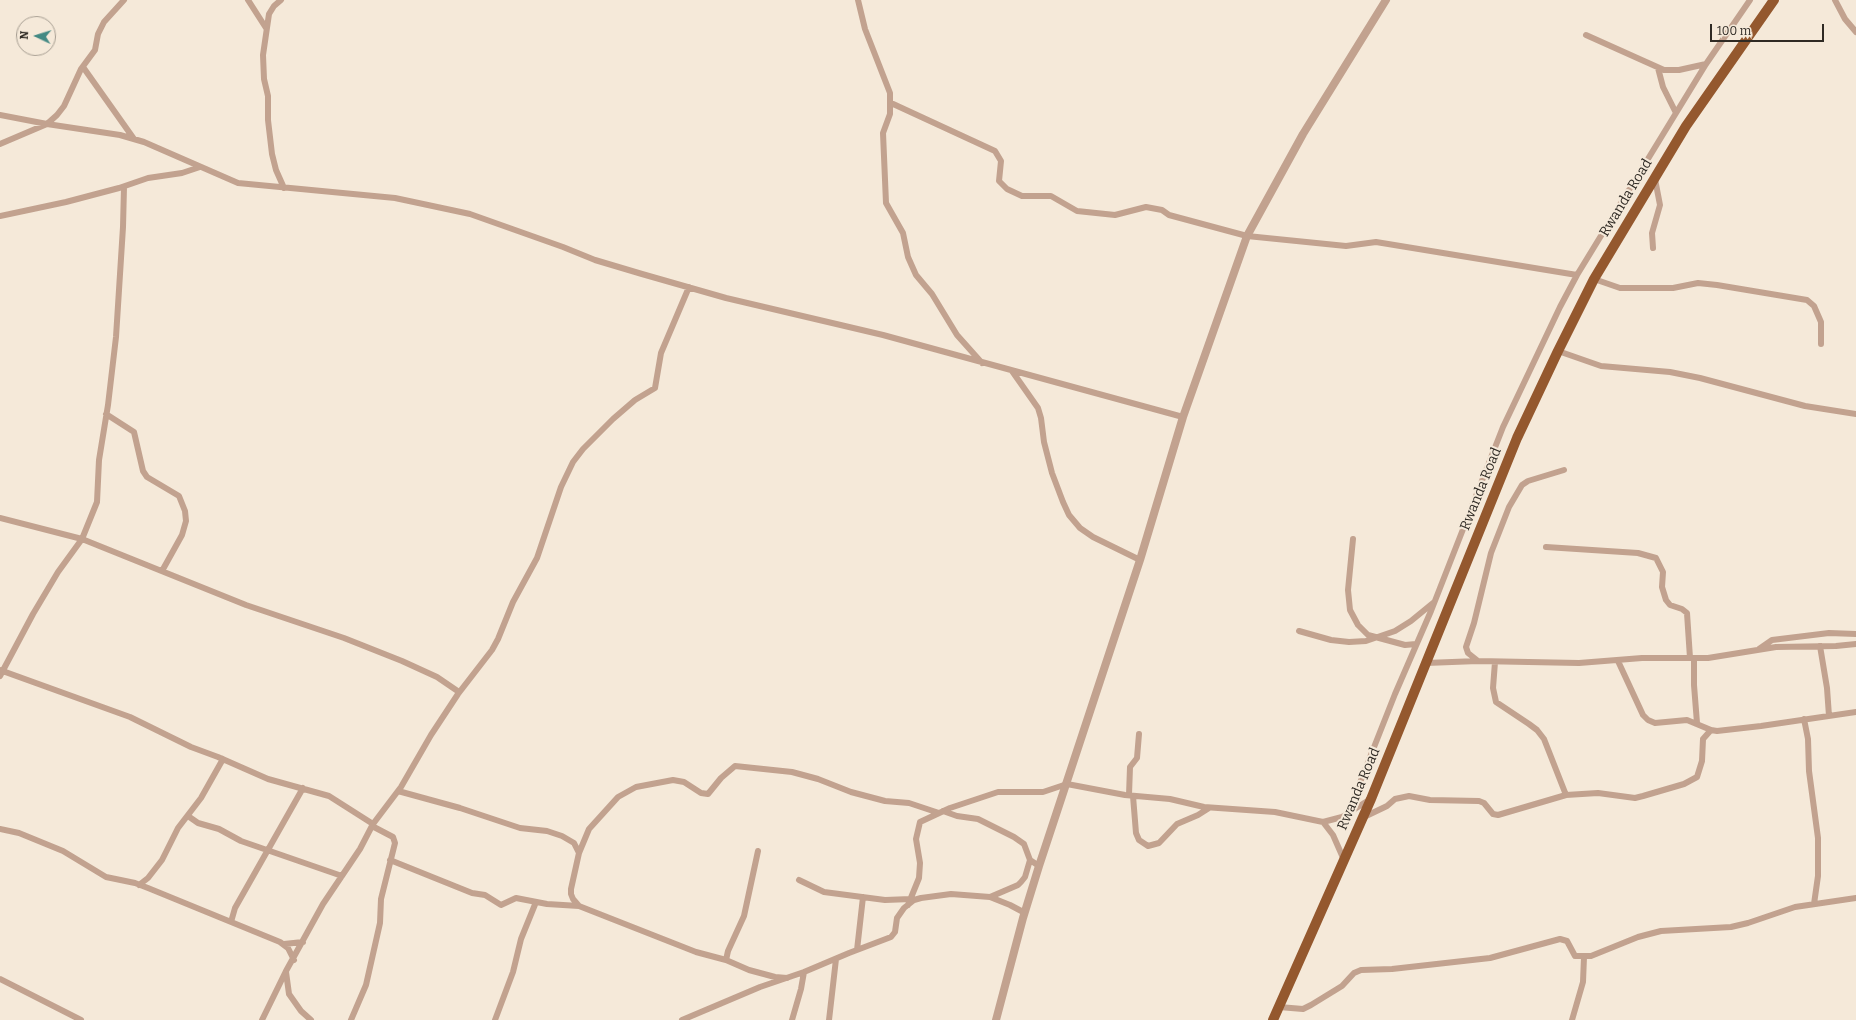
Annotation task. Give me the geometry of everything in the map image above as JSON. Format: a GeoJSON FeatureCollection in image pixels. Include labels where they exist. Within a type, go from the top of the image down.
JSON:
{"type":"FeatureCollection","features":[{"type":"Feature","properties":{"kind":"highway","name":"Rwanda Road"},"geometry":{"type":"LineString","coordinates":[[1273,1020],[1371,800],[1517,438],[1558,351],[1594,280],[1686,126],[1774,0]]}},
{"type":"Feature","properties":{"kind":"street"},"geometry":{"type":"LineString","coordinates":[[0,144],[47,124],[64,106],[83,67],[95,50],[98,34],[104,22],[124,0]]}},
{"type":"Feature","properties":{"kind":"street"},"geometry":{"type":"LineString","coordinates":[[248,0],[266,28]]}},
{"type":"Feature","properties":{"kind":"street"},"geometry":{"type":"LineString","coordinates":[[281,0],[274,6],[269,14],[266,28],[264,79],[268,96],[268,120],[272,154],[276,170],[284,188]]}},
{"type":"Feature","properties":{"kind":"street"},"geometry":{"type":"LineString","coordinates":[[858,0],[865,29],[875,52],[876,60],[889,88],[891,103],[890,114],[883,133],[886,203],[903,233],[908,257],[916,275],[932,294],[957,335],[982,363]]}},
{"type":"Feature","properties":{"kind":"street"},"geometry":{"type":"LineString","coordinates":[[996,1020],[1039,866],[1140,560],[1183,417],[1247,236],[1303,134],[1386,0]]}},
{"type":"Feature","properties":{"kind":"street"},"geometry":{"type":"LineString","coordinates":[[1348,813],[1503,427],[1560,307],[1577,275],[1676,112],[1706,64],[1750,0]]}},
{"type":"Feature","properties":{"kind":"street"},"geometry":{"type":"LineString","coordinates":[[1835,0],[1845,19],[1856,32]]}},
{"type":"Feature","properties":{"kind":"street"},"geometry":{"type":"LineString","coordinates":[[1586,35],[1658,68],[1670,71],[1706,64]]}},
{"type":"Feature","properties":{"kind":"street"},"geometry":{"type":"LineString","coordinates":[[83,67],[134,139]]}},
{"type":"Feature","properties":{"kind":"street"},"geometry":{"type":"LineString","coordinates":[[1658,68],[1663,87],[1676,112]]}},
{"type":"Feature","properties":{"kind":"street"},"geometry":{"type":"LineString","coordinates":[[891,103],[995,151],[1001,161],[999,181],[1007,189],[1022,196],[1051,196],[1077,211],[1115,215],[1146,207],[1162,210],[1169,215],[1247,236],[1346,246],[1376,242],[1577,275]]}},
{"type":"Feature","properties":{"kind":"street"},"geometry":{"type":"LineString","coordinates":[[0,114],[47,124],[120,135],[134,139],[238,183],[395,198],[470,214],[595,260],[689,288],[883,335],[1183,417]]}},
{"type":"Feature","properties":{"kind":"street"},"geometry":{"type":"LineString","coordinates":[[0,216],[66,202],[124,187],[148,178],[182,173],[200,167]]}},
{"type":"Feature","properties":{"kind":"street"},"geometry":{"type":"LineString","coordinates":[[1653,248],[1652,233],[1660,205],[1655,179]]}},
{"type":"Feature","properties":{"kind":"street"},"geometry":{"type":"LineString","coordinates":[[124,187],[116,337],[99,460],[97,502],[94,513],[82,539],[58,572],[1,672],[130,717],[191,748],[223,759],[268,779],[329,796],[372,825],[389,834],[394,840],[395,846],[390,860],[381,899],[378,934],[366,985],[351,1020]]}},
{"type":"Feature","properties":{"kind":"street"},"geometry":{"type":"LineString","coordinates":[[1594,280],[1624,288],[1673,288],[1698,283],[1807,300],[1814,306],[1820,319],[1822,333],[1821,344]]}},
{"type":"Feature","properties":{"kind":"street"},"geometry":{"type":"LineString","coordinates":[[262,1020],[286,971],[294,960],[323,904],[360,849],[372,825],[398,791],[459,692],[492,650],[498,640],[513,602],[537,558],[561,487],[574,462],[583,449],[613,419],[635,400],[655,388],[661,353],[689,288]]}},
{"type":"Feature","properties":{"kind":"street"},"geometry":{"type":"LineString","coordinates":[[1558,351],[1601,366],[1670,372],[1700,378],[1805,406],[1856,414]]}},
{"type":"Feature","properties":{"kind":"street"},"geometry":{"type":"LineString","coordinates":[[1012,370],[1038,408],[1041,418],[1044,442],[1052,473],[1060,496],[1069,515],[1080,528],[1093,537],[1140,560]]}},
{"type":"Feature","properties":{"kind":"street"},"geometry":{"type":"LineString","coordinates":[[106,414],[134,432],[143,471],[147,477],[179,496],[185,511],[186,521],[182,535],[162,571]]}},
{"type":"Feature","properties":{"kind":"street"},"geometry":{"type":"LineString","coordinates":[[1478,661],[1466,650],[1467,641],[1474,623],[1492,553],[1509,507],[1522,485],[1528,481],[1564,470]]}},
{"type":"Feature","properties":{"kind":"street"},"geometry":{"type":"LineString","coordinates":[[0,518],[82,539],[246,605],[344,638],[402,661],[442,680],[459,692]]}},
{"type":"Feature","properties":{"kind":"street"},"geometry":{"type":"LineString","coordinates":[[1353,539],[1348,590],[1350,610],[1358,625],[1368,635],[1406,645],[1416,644]]}},
{"type":"Feature","properties":{"kind":"street"},"geometry":{"type":"LineString","coordinates":[[1546,547],[1638,553],[1656,558],[1663,572],[1662,588],[1666,600],[1670,605],[1682,609],[1687,613],[1697,723]]}},
{"type":"Feature","properties":{"kind":"street"},"geometry":{"type":"LineString","coordinates":[[1299,631],[1332,640],[1349,642],[1366,641],[1379,638],[1395,631],[1411,621],[1434,602]]}},
{"type":"Feature","properties":{"kind":"street"},"geometry":{"type":"LineString","coordinates":[[1759,649],[1772,640],[1829,633],[1856,634]]}},
{"type":"Feature","properties":{"kind":"street"},"geometry":{"type":"LineString","coordinates":[[1426,663],[1478,661],[1578,663],[1642,658],[1716,657],[1759,649],[1793,646],[1856,644]]}},
{"type":"Feature","properties":{"kind":"street"},"geometry":{"type":"LineString","coordinates":[[1820,646],[1826,680],[1829,716]]}},
{"type":"Feature","properties":{"kind":"street"},"geometry":{"type":"LineString","coordinates":[[1618,661],[1642,715],[1655,723],[1687,720],[1711,730],[1761,726],[1856,712]]}},
{"type":"Feature","properties":{"kind":"street"},"geometry":{"type":"LineString","coordinates":[[1495,662],[1493,688],[1496,702],[1537,730],[1549,749],[1566,795]]}},
{"type":"Feature","properties":{"kind":"street"},"geometry":{"type":"LineString","coordinates":[[1804,719],[1808,739],[1809,771],[1818,838],[1818,876],[1814,904]]}},
{"type":"Feature","properties":{"kind":"street"},"geometry":{"type":"LineString","coordinates":[[1362,818],[1387,806],[1395,799],[1409,796],[1430,800],[1479,801],[1484,803],[1493,814],[1498,815],[1566,795],[1604,793],[1635,798],[1672,788],[1692,780],[1700,771],[1703,740],[1711,730]]}},
{"type":"Feature","properties":{"kind":"street"},"geometry":{"type":"LineString","coordinates":[[1139,734],[1137,758],[1130,767],[1131,796],[1136,833],[1139,840],[1148,846],[1159,843],[1177,824],[1198,815],[1208,808]]}},
{"type":"Feature","properties":{"kind":"street"},"geometry":{"type":"LineString","coordinates":[[139,885],[148,878],[162,860],[178,828],[188,816],[223,759]]}},
{"type":"Feature","properties":{"kind":"street"},"geometry":{"type":"LineString","coordinates":[[579,906],[571,894],[579,852],[589,829],[613,802],[624,793],[636,787],[673,780],[689,784],[701,793],[708,794],[721,778],[735,766],[792,772],[818,779],[851,792],[885,801],[909,803],[957,816],[978,819],[1014,837],[1024,844],[1030,860],[1039,866]]}},
{"type":"Feature","properties":{"kind":"street"},"geometry":{"type":"LineString","coordinates":[[682,1020],[754,990],[804,972],[891,937],[895,932],[897,918],[909,902],[919,878],[920,870],[916,839],[917,829],[920,822],[941,812],[998,792],[1043,792],[1067,784],[1131,796],[1170,799],[1208,808],[1275,812],[1323,822],[1336,820],[1371,800]]}},
{"type":"Feature","properties":{"kind":"street"},"geometry":{"type":"LineString","coordinates":[[231,922],[235,908],[303,788]]}},
{"type":"Feature","properties":{"kind":"street"},"geometry":{"type":"LineString","coordinates":[[398,791],[460,808],[520,828],[547,831],[562,836],[574,843],[579,852]]}},
{"type":"Feature","properties":{"kind":"street"},"geometry":{"type":"LineString","coordinates":[[188,816],[198,823],[219,829],[232,837],[342,876]]}},
{"type":"Feature","properties":{"kind":"street"},"geometry":{"type":"LineString","coordinates":[[1323,822],[1333,835],[1344,860]]}},
{"type":"Feature","properties":{"kind":"street"},"geometry":{"type":"LineString","coordinates":[[0,829],[18,833],[63,851],[106,877],[139,885],[284,944],[291,952],[294,960]]}},
{"type":"Feature","properties":{"kind":"street"},"geometry":{"type":"LineString","coordinates":[[726,960],[730,946],[744,916],[758,851]]}},
{"type":"Feature","properties":{"kind":"street"},"geometry":{"type":"LineString","coordinates":[[390,860],[472,894],[485,895],[501,905],[514,898],[536,902],[579,906],[696,952],[726,960],[759,974],[787,978]]}},
{"type":"Feature","properties":{"kind":"street"},"geometry":{"type":"LineString","coordinates":[[990,897],[1018,885],[1025,877],[1030,860]]}},
{"type":"Feature","properties":{"kind":"street"},"geometry":{"type":"LineString","coordinates":[[799,880],[819,891],[885,900],[909,902],[928,896],[956,894],[990,897],[1025,913]]}},
{"type":"Feature","properties":{"kind":"street"},"geometry":{"type":"LineString","coordinates":[[857,950],[863,897]]}},
{"type":"Feature","properties":{"kind":"street"},"geometry":{"type":"LineString","coordinates":[[1279,1007],[1303,1009],[1342,986],[1354,973],[1361,970],[1392,969],[1490,958],[1560,939],[1568,941],[1575,956],[1591,956],[1638,937],[1661,931],[1731,927],[1748,923],[1782,911],[1814,904],[1856,898]]}},
{"type":"Feature","properties":{"kind":"street"},"geometry":{"type":"LineString","coordinates":[[495,1020],[513,972],[522,939],[536,902]]}},
{"type":"Feature","properties":{"kind":"street"},"geometry":{"type":"LineString","coordinates":[[284,944],[303,942]]}},
{"type":"Feature","properties":{"kind":"street"},"geometry":{"type":"LineString","coordinates":[[1572,1020],[1583,982],[1584,957]]}},
{"type":"Feature","properties":{"kind":"street"},"geometry":{"type":"LineString","coordinates":[[828,1020],[836,959]]}},
{"type":"Feature","properties":{"kind":"street"},"geometry":{"type":"LineString","coordinates":[[286,971],[289,994],[301,1011],[311,1020]]}},
{"type":"Feature","properties":{"kind":"street"},"geometry":{"type":"LineString","coordinates":[[792,1020],[801,989],[804,972]]}},
{"type":"Feature","properties":{"kind":"street"},"geometry":{"type":"LineString","coordinates":[[0,979],[81,1020]]}},
{"type":"Feature","properties":{"kind":"street"},"geometry":{"type":"LineString","coordinates":[[66,1020],[70,1014]]}}]}
